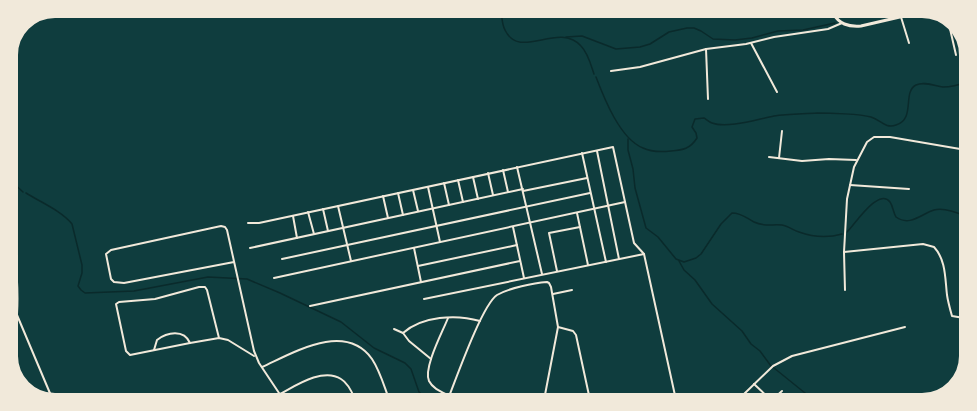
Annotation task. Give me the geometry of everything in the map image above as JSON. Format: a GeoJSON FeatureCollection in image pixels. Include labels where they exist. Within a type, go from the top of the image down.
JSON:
{"type":"FeatureCollection","features":[{"type":"Feature","properties":{"kind":"main road"},"geometry":{"type":"LineString","coordinates":[[837,17],[842,23],[853,27],[901,17]]}},
{"type":"Feature","properties":{"kind":"street"},"geometry":{"type":"LineString","coordinates":[[901,17],[909,43]]}},
{"type":"Feature","properties":{"kind":"street"},"geometry":{"type":"LineString","coordinates":[[611,71],[640,66],[706,49],[751,43],[774,37],[828,29],[842,23]]}},
{"type":"Feature","properties":{"kind":"street"},"geometry":{"type":"LineString","coordinates":[[950,29],[956,55]]}},
{"type":"Feature","properties":{"kind":"street"},"geometry":{"type":"LineString","coordinates":[[751,43],[777,92]]}},
{"type":"Feature","properties":{"kind":"street"},"geometry":{"type":"LineString","coordinates":[[706,49],[708,99]]}},
{"type":"Feature","properties":{"kind":"street"},"geometry":{"type":"LineString","coordinates":[[779,158],[782,131]]}},
{"type":"Feature","properties":{"kind":"street"},"geometry":{"type":"LineString","coordinates":[[845,290],[844,252],[846,214],[850,185],[856,160],[864,146],[874,137],[890,137],[960,149]]}},
{"type":"Feature","properties":{"kind":"street"},"geometry":{"type":"LineString","coordinates":[[248,223],[255,224],[613,147],[634,243],[644,254],[675,394]]}},
{"type":"Feature","properties":{"kind":"street"},"geometry":{"type":"LineString","coordinates":[[597,150],[620,259]]}},
{"type":"Feature","properties":{"kind":"street"},"geometry":{"type":"LineString","coordinates":[[582,153],[606,262]]}},
{"type":"Feature","properties":{"kind":"street"},"geometry":{"type":"LineString","coordinates":[[769,157],[802,161],[829,159],[856,160]]}},
{"type":"Feature","properties":{"kind":"street"},"geometry":{"type":"LineString","coordinates":[[517,167],[542,274]]}},
{"type":"Feature","properties":{"kind":"street"},"geometry":{"type":"LineString","coordinates":[[503,170],[508,192]]}},
{"type":"Feature","properties":{"kind":"street"},"geometry":{"type":"LineString","coordinates":[[488,173],[493,195]]}},
{"type":"Feature","properties":{"kind":"street"},"geometry":{"type":"LineString","coordinates":[[473,177],[478,199]]}},
{"type":"Feature","properties":{"kind":"street"},"geometry":{"type":"LineString","coordinates":[[250,248],[493,195],[587,178]]}},
{"type":"Feature","properties":{"kind":"street"},"geometry":{"type":"LineString","coordinates":[[458,180],[463,202]]}},
{"type":"Feature","properties":{"kind":"street"},"geometry":{"type":"LineString","coordinates":[[444,183],[449,205]]}},
{"type":"Feature","properties":{"kind":"street"},"geometry":{"type":"LineString","coordinates":[[850,185],[909,189]]}},
{"type":"Feature","properties":{"kind":"street"},"geometry":{"type":"LineString","coordinates":[[428,186],[440,242]]}},
{"type":"Feature","properties":{"kind":"street"},"geometry":{"type":"LineString","coordinates":[[413,190],[418,212]]}},
{"type":"Feature","properties":{"kind":"street"},"geometry":{"type":"LineString","coordinates":[[398,193],[403,215]]}},
{"type":"Feature","properties":{"kind":"street"},"geometry":{"type":"LineString","coordinates":[[282,259],[590,193]]}},
{"type":"Feature","properties":{"kind":"street"},"geometry":{"type":"LineString","coordinates":[[383,196],[388,218]]}},
{"type":"Feature","properties":{"kind":"street"},"geometry":{"type":"LineString","coordinates":[[274,278],[625,202]]}},
{"type":"Feature","properties":{"kind":"street"},"geometry":{"type":"LineString","coordinates":[[338,206],[351,262]]}},
{"type":"Feature","properties":{"kind":"street"},"geometry":{"type":"LineString","coordinates":[[324,209],[328,231]]}},
{"type":"Feature","properties":{"kind":"street"},"geometry":{"type":"LineString","coordinates":[[308,212],[314,234]]}},
{"type":"Feature","properties":{"kind":"street"},"geometry":{"type":"LineString","coordinates":[[577,212],[588,265]]}},
{"type":"Feature","properties":{"kind":"street"},"geometry":{"type":"LineString","coordinates":[[293,216],[297,238]]}},
{"type":"Feature","properties":{"kind":"street"},"geometry":{"type":"LineString","coordinates":[[234,262],[124,283],[114,282],[110,277],[106,256],[107,252],[109,251],[221,226],[225,227],[227,230],[255,356],[280,394],[314,378],[330,376],[341,379],[353,394]]}},
{"type":"Feature","properties":{"kind":"street"},"geometry":{"type":"LineString","coordinates":[[513,227],[524,278]]}},
{"type":"Feature","properties":{"kind":"street"},"geometry":{"type":"LineString","coordinates":[[557,271],[549,234],[580,227]]}},
{"type":"Feature","properties":{"kind":"street"},"geometry":{"type":"LineString","coordinates":[[844,252],[923,244],[934,247],[940,255],[944,266],[947,296],[952,316],[960,317]]}},
{"type":"Feature","properties":{"kind":"street"},"geometry":{"type":"LineString","coordinates":[[418,266],[517,245]]}},
{"type":"Feature","properties":{"kind":"street"},"geometry":{"type":"LineString","coordinates":[[414,248],[421,282]]}},
{"type":"Feature","properties":{"kind":"street"},"geometry":{"type":"LineString","coordinates":[[424,299],[644,254]]}},
{"type":"Feature","properties":{"kind":"street"},"geometry":{"type":"LineString","coordinates":[[310,306],[520,261]]}},
{"type":"Feature","properties":{"kind":"street"},"geometry":{"type":"LineString","coordinates":[[451,394],[488,304],[497,295],[508,290],[545,282],[550,283],[558,327],[545,394]]}},
{"type":"Feature","properties":{"kind":"street"},"geometry":{"type":"LineString","coordinates":[[219,338],[205,287],[202,286],[155,300],[117,302],[116,306],[126,351],[128,354],[133,355],[219,338],[228,340],[255,356]]}},
{"type":"Feature","properties":{"kind":"street"},"geometry":{"type":"LineString","coordinates":[[553,294],[572,290]]}},
{"type":"Feature","properties":{"kind":"street"},"geometry":{"type":"LineString","coordinates":[[17,314],[50,393]]}},
{"type":"Feature","properties":{"kind":"street"},"geometry":{"type":"LineString","coordinates":[[403,333],[418,323],[448,318],[463,317],[480,321]]}},
{"type":"Feature","properties":{"kind":"street"},"geometry":{"type":"LineString","coordinates":[[446,394],[434,387],[428,376],[431,359],[448,318]]}},
{"type":"Feature","properties":{"kind":"street"},"geometry":{"type":"LineString","coordinates":[[558,327],[573,331],[576,335],[589,394]]}},
{"type":"Feature","properties":{"kind":"street"},"geometry":{"type":"LineString","coordinates":[[744,394],[773,366],[792,356],[905,327]]}},
{"type":"Feature","properties":{"kind":"street"},"geometry":{"type":"LineString","coordinates":[[394,330],[403,333],[409,341],[431,359]]}},
{"type":"Feature","properties":{"kind":"street"},"geometry":{"type":"LineString","coordinates":[[154,350],[157,340],[176,333],[187,337],[190,343]]}},
{"type":"Feature","properties":{"kind":"street"},"geometry":{"type":"LineString","coordinates":[[262,367],[309,345],[344,342],[360,348],[371,358],[387,394]]}},
{"type":"Feature","properties":{"kind":"street"},"geometry":{"type":"LineString","coordinates":[[754,384],[765,394]]}},
{"type":"Feature","properties":{"kind":"street"},"geometry":{"type":"LineString","coordinates":[[778,394],[782,391]]}},
{"type":"Feature","properties":{"kind":"waterway"},"geometry":{"type":"LineString","coordinates":[[502,17],[505,30],[512,39],[520,42],[562,37],[572,39],[586,52],[594,74]]}},
{"type":"Feature","properties":{"kind":"waterway"},"geometry":{"type":"LineString","coordinates":[[566,37],[582,36],[616,49],[640,47],[650,44],[669,32],[687,28],[694,28],[713,39],[735,40],[752,38],[778,31],[803,30],[835,23]]}},
{"type":"Feature","properties":{"kind":"waterway"},"geometry":{"type":"LineString","coordinates":[[596,77],[608,106],[627,136],[643,148],[660,152],[675,151],[692,145],[697,138],[692,127],[695,119],[704,118],[718,125],[726,125],[779,115],[837,113],[871,117],[886,125],[892,126],[902,122],[906,117],[910,93],[912,88],[916,85],[926,84],[946,87],[960,84]]}},
{"type":"Feature","properties":{"kind":"waterway"},"geometry":{"type":"LineString","coordinates":[[628,139],[628,150],[633,169],[635,188],[646,228],[658,237],[676,259],[684,262],[696,258],[701,254],[721,224],[732,213],[741,215],[758,224],[782,225],[810,235],[826,236],[842,234]]}},
{"type":"Feature","properties":{"kind":"waterway"},"geometry":{"type":"LineString","coordinates":[[17,186],[23,192]]}},
{"type":"Feature","properties":{"kind":"waterway"},"geometry":{"type":"LineString","coordinates":[[26,193],[63,215],[72,224],[82,265],[82,273],[78,286],[85,293],[134,291],[208,277],[247,279],[341,322],[374,348],[405,363],[411,369],[419,392],[421,394]]}},
{"type":"Feature","properties":{"kind":"waterway"},"geometry":{"type":"LineString","coordinates":[[847,232],[873,203],[885,199],[892,205],[896,217],[906,221],[915,219],[938,209],[950,210],[960,214]]}},
{"type":"Feature","properties":{"kind":"waterway"},"geometry":{"type":"LineString","coordinates":[[679,261],[684,270],[695,280],[712,304],[742,331],[751,344],[760,351],[771,366]]}},
{"type":"Feature","properties":{"kind":"waterway"},"geometry":{"type":"LineString","coordinates":[[774,368],[806,394]]}}]}
